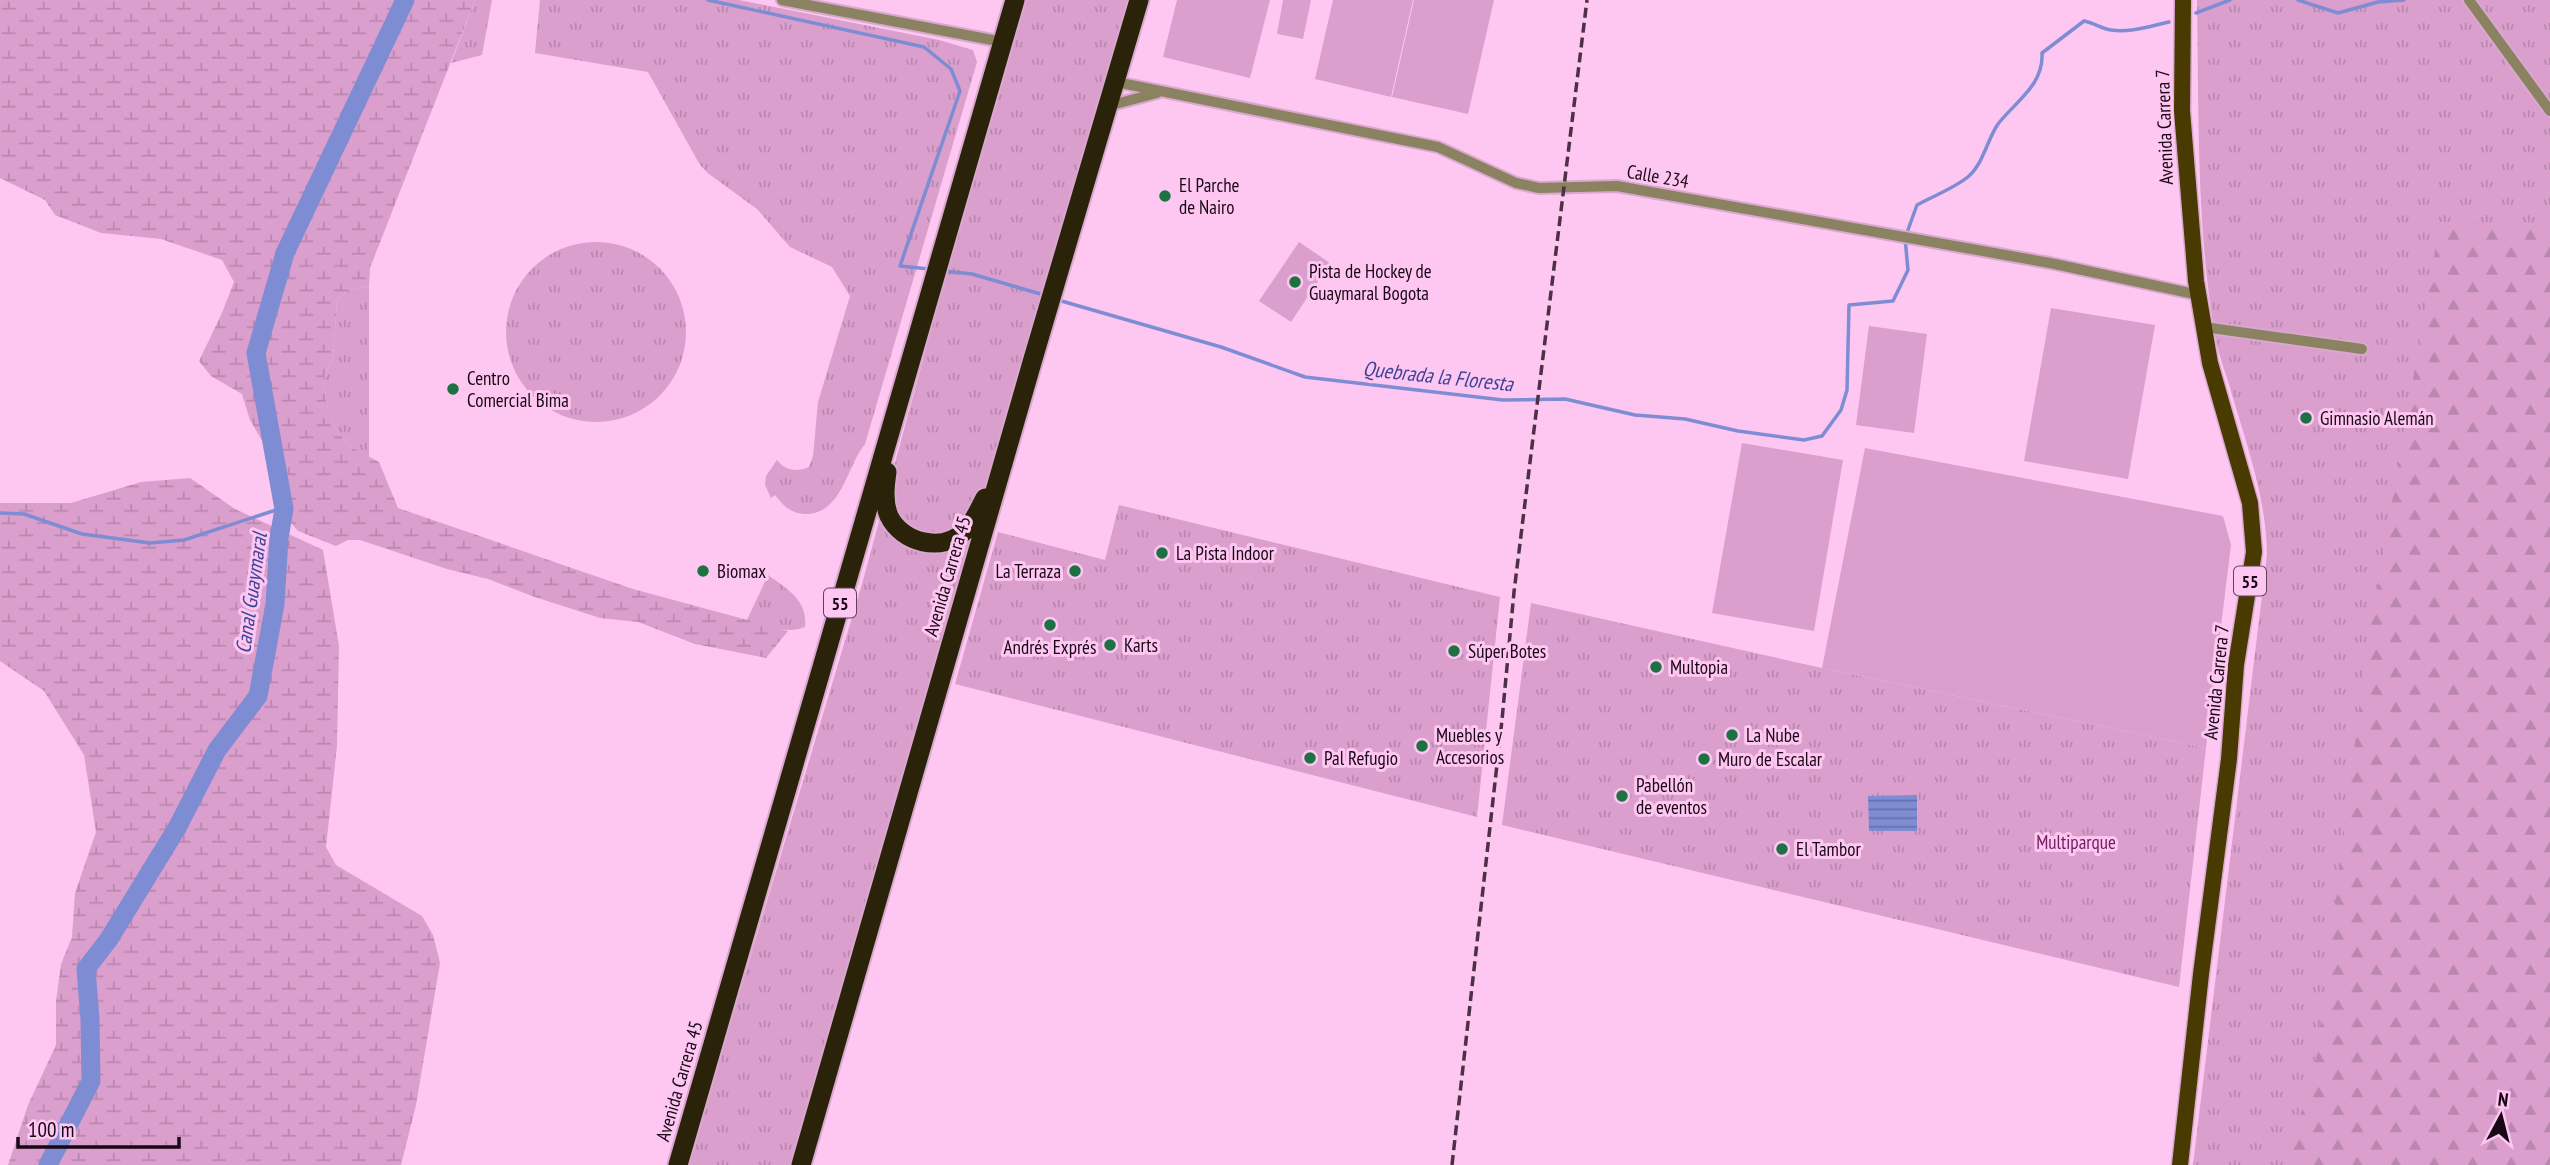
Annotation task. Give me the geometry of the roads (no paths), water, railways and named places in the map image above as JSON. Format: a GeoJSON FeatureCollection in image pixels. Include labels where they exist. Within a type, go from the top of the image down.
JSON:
{"type":"FeatureCollection","features":[{"type":"Feature","properties":{"kind":"highway","name":"Avenida Carrera 45"},"geometry":{"type":"LineString","coordinates":[[678,1165],[1015,0]]}},
{"type":"Feature","properties":{"kind":"highway","name":"Avenida Carrera 45"},"geometry":{"type":"LineString","coordinates":[[801,1165],[1139,0]]}},
{"type":"Feature","properties":{"kind":"highway"},"geometry":{"type":"LineString","coordinates":[[903,388],[885,493],[889,515],[899,529],[912,538],[936,543],[957,537],[965,530],[985,498],[1013,430]]}},
{"type":"Feature","properties":{"kind":"main road","name":"Avenida Carrera 7"},"geometry":{"type":"LineString","coordinates":[[2180,1165],[2229,759],[2236,665],[2254,552],[2250,503],[2210,363],[2199,295],[2186,188],[2182,111],[2183,0]]}},
{"type":"Feature","properties":{"kind":"street"},"geometry":{"type":"LineString","coordinates":[[782,0],[1003,42]]}},
{"type":"Feature","properties":{"kind":"street"},"geometry":{"type":"LineString","coordinates":[[2469,0],[2550,111]]}},
{"type":"Feature","properties":{"kind":"street","name":"Calle 234"},"geometry":{"type":"LineString","coordinates":[[1116,82],[1438,147],[1516,183],[1539,188],[1617,186],[2050,263],[2199,295]]}},
{"type":"Feature","properties":{"kind":"street"},"geometry":{"type":"LineString","coordinates":[[1108,106],[1160,93]]}},
{"type":"Feature","properties":{"kind":"street"},"geometry":{"type":"LineString","coordinates":[[2204,327],[2362,349]]}},
{"type":"Feature","properties":{"kind":"water"},"geometry":{"type":"Polygon","coordinates":[[[1917,795],[1917,831],[1869,831],[1868,796],[1917,795]]]}},
{"type":"Feature","properties":{"kind":"waterway","name":"Canal Guaymaral"},"geometry":{"type":"LineString","coordinates":[[48,1165],[91,1081],[86,969],[109,939],[177,828],[217,750],[258,696],[275,604],[279,538],[284,509],[256,353],[285,253],[405,0]]}},
{"type":"Feature","properties":{"kind":"waterway","name":"Quebrada la Floresta"},"geometry":{"type":"LineString","coordinates":[[708,0],[924,47],[951,69],[960,91],[900,266],[929,269]]}},
{"type":"Feature","properties":{"kind":"waterway","name":"Quebrada la Floresta"},"geometry":{"type":"LineString","coordinates":[[2196,13],[2230,0]]}},
{"type":"Feature","properties":{"kind":"waterway","name":"Quebrada la Floresta"},"geometry":{"type":"LineString","coordinates":[[2298,0],[2338,13],[2378,2],[2404,0]]}},
{"type":"Feature","properties":{"kind":"waterway","name":"Quebrada la Floresta"},"geometry":{"type":"LineString","coordinates":[[1058,300],[1221,347],[1305,377],[1503,400],[1565,399],[1635,415],[1685,419],[1738,431],[1804,440],[1822,436],[1841,410],[1847,390],[1849,305],[1893,301],[1908,270],[1905,238],[1917,205],[1957,184],[1974,170],[1998,124],[2033,84],[2041,64],[2042,53],[2084,21],[2118,31],[2169,22]]}},
{"type":"Feature","properties":{"kind":"waterway","name":"Quebrada la Floresta"},"geometry":{"type":"LineString","coordinates":[[943,271],[972,274],[1044,295]]}},
{"type":"Feature","properties":{"kind":"waterway"},"geometry":{"type":"LineString","coordinates":[[0,513],[24,514],[82,534],[150,543],[184,540],[284,509]]}},
{"type":"Feature","properties":{"kind":"railway"},"geometry":{"type":"LineString","coordinates":[[1452,1165],[1514,592],[1587,0]]}},
{"type":"Feature","properties":{"kind":"place","name":"El Parche de Nairo"},"geometry":{"type":"Point","coordinates":[1165,196]}},
{"type":"Feature","properties":{"kind":"place","name":"Pista de Hockey de Guaymaral Bogota"},"geometry":{"type":"Point","coordinates":[1295,282]}},
{"type":"Feature","properties":{"kind":"place","name":"Centro Comercial Bima"},"geometry":{"type":"Point","coordinates":[453,389]}},
{"type":"Feature","properties":{"kind":"place","name":"Gimnasio Alemán"},"geometry":{"type":"Point","coordinates":[2306,418]}},
{"type":"Feature","properties":{"kind":"place","name":"La Pista Indoor"},"geometry":{"type":"Point","coordinates":[1162,553]}},
{"type":"Feature","properties":{"kind":"place","name":"Biomax"},"geometry":{"type":"Point","coordinates":[703,571]}},
{"type":"Feature","properties":{"kind":"place","name":"La Terraza"},"geometry":{"type":"Point","coordinates":[1075,571]}},
{"type":"Feature","properties":{"kind":"place","name":"Andrés Exprés"},"geometry":{"type":"Point","coordinates":[1050,625]}},
{"type":"Feature","properties":{"kind":"place","name":"Karts"},"geometry":{"type":"Point","coordinates":[1110,645]}},
{"type":"Feature","properties":{"kind":"place","name":"Súper Botes"},"geometry":{"type":"Point","coordinates":[1454,651]}},
{"type":"Feature","properties":{"kind":"place","name":"Multopia"},"geometry":{"type":"Point","coordinates":[1656,667]}},
{"type":"Feature","properties":{"kind":"place","name":"La Nube"},"geometry":{"type":"Point","coordinates":[1732,735]}},
{"type":"Feature","properties":{"kind":"place","name":"Muebles y Accesorios"},"geometry":{"type":"Point","coordinates":[1422,746]}},
{"type":"Feature","properties":{"kind":"place","name":"Pal Refugio"},"geometry":{"type":"Point","coordinates":[1310,758]}},
{"type":"Feature","properties":{"kind":"place","name":"Muro de Escalar"},"geometry":{"type":"Point","coordinates":[1704,759]}},
{"type":"Feature","properties":{"kind":"place","name":"Pabellón de eventos"},"geometry":{"type":"Point","coordinates":[1622,796]}},
{"type":"Feature","properties":{"kind":"place","name":"El Tambor"},"geometry":{"type":"Point","coordinates":[1782,849]}},
{"type":"Feature","properties":{"kind":"park label","name":"Multiparque"},"geometry":{"type":"Point","coordinates":[2076,842]}}]}
